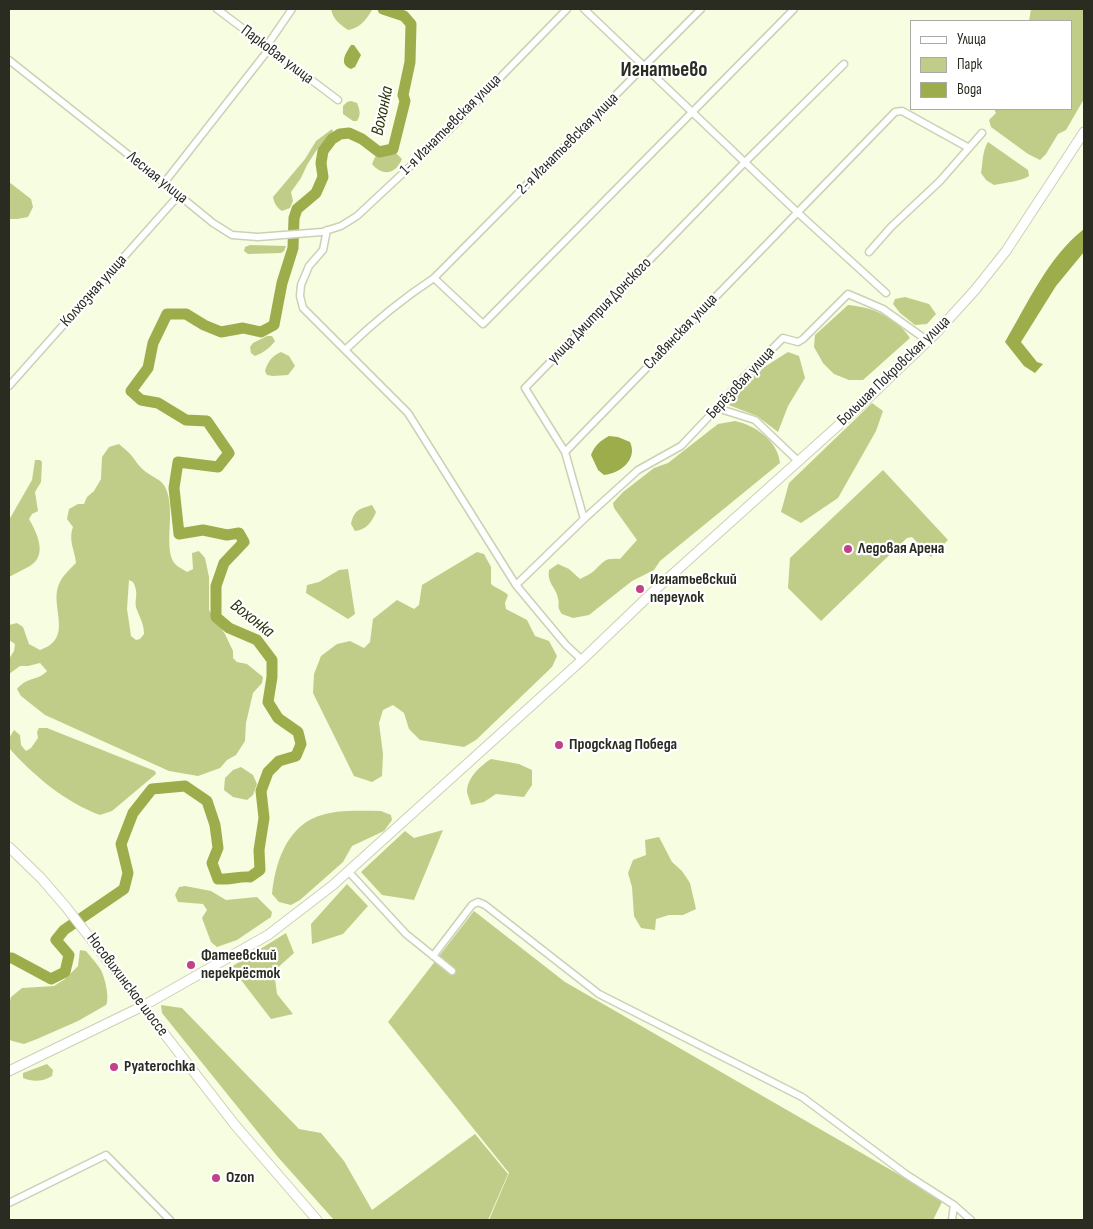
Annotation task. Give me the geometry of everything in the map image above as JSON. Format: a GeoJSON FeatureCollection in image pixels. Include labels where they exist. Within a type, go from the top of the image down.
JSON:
{"type":"FeatureCollection","features":[{"type":"Feature","properties":{"kind":"main road","name":"Большая Покровская улица"},"geometry":{"type":"LineString","coordinates":[[9,1071],[143,1006],[268,935],[348,871],[582,660],[928,341],[975,290],[1006,251],[1084,132]]}},
{"type":"Feature","properties":{"kind":"main road","name":"Носовихинское шоссе"},"geometry":{"type":"LineString","coordinates":[[9,847],[41,878],[90,936],[235,1125],[317,1220]]}},
{"type":"Feature","properties":{"kind":"street","name":"Парковая улица"},"geometry":{"type":"LineString","coordinates":[[217,9],[338,100]]}},
{"type":"Feature","properties":{"kind":"street"},"geometry":{"type":"LineString","coordinates":[[164,183],[268,48],[292,9]]}},
{"type":"Feature","properties":{"kind":"street","name":"1-я Игнатьевская улица"},"geometry":{"type":"LineString","coordinates":[[324,231],[341,226],[357,216],[374,201],[445,134],[567,9]]}},
{"type":"Feature","properties":{"kind":"street"},"geometry":{"type":"LineString","coordinates":[[584,9],[797,212],[886,293]]}},
{"type":"Feature","properties":{"kind":"street","name":"2-я Игнатьевская улица"},"geometry":{"type":"LineString","coordinates":[[345,350],[375,321],[434,278],[701,9]]}},
{"type":"Feature","properties":{"kind":"street"},"geometry":{"type":"LineString","coordinates":[[434,278],[483,324],[794,9]]}},
{"type":"Feature","properties":{"kind":"street","name":"Лесная улица"},"geometry":{"type":"LineString","coordinates":[[9,60],[213,223],[232,235],[258,237],[324,231]]}},
{"type":"Feature","properties":{"kind":"street","name":"улица Дмитрия Донского"},"geometry":{"type":"LineString","coordinates":[[584,519],[565,452],[525,388],[745,162],[844,64]]}},
{"type":"Feature","properties":{"kind":"street","name":"Славянская улица"},"geometry":{"type":"LineString","coordinates":[[565,452],[892,115],[898,111],[908,114],[969,148]]}},
{"type":"Feature","properties":{"kind":"street"},"geometry":{"type":"LineString","coordinates":[[869,252],[891,227],[940,181],[982,133]]}},
{"type":"Feature","properties":{"kind":"street","name":"Колхозная улица"},"geometry":{"type":"LineString","coordinates":[[9,386],[179,195]]}},
{"type":"Feature","properties":{"kind":"street"},"geometry":{"type":"LineString","coordinates":[[324,231],[323,250],[309,266],[301,285],[300,296],[303,308],[408,413],[516,585],[566,645],[582,660]]}},
{"type":"Feature","properties":{"kind":"street","name":"Берёзовая улица"},"geometry":{"type":"LineString","coordinates":[[584,519],[638,470],[681,446],[718,408],[743,378],[783,338],[798,342],[848,294],[883,309],[928,341]]}},
{"type":"Feature","properties":{"kind":"street"},"geometry":{"type":"LineString","coordinates":[[718,408],[755,420],[798,461]]}},
{"type":"Feature","properties":{"kind":"street"},"geometry":{"type":"LineString","coordinates":[[516,585],[584,519]]}},
{"type":"Feature","properties":{"kind":"street"},"geometry":{"type":"LineString","coordinates":[[348,871],[406,934],[452,971]]}},
{"type":"Feature","properties":{"kind":"street"},"geometry":{"type":"LineString","coordinates":[[433,956],[472,906],[478,902],[485,905],[599,994],[802,1097],[907,1176],[954,1205],[971,1220]]}},
{"type":"Feature","properties":{"kind":"street"},"geometry":{"type":"LineString","coordinates":[[9,1203],[106,1155],[170,1220]]}},
{"type":"Feature","properties":{"kind":"street"},"geometry":{"type":"LineString","coordinates":[[952,1220],[954,1205]]}},
{"type":"Feature","properties":{"kind":"green space"},"geometry":{"type":"Polygon","coordinates":[[[331,9],[372,10],[362,23],[348,30],[337,21],[331,9]]]}},
{"type":"Feature","properties":{"kind":"green space"},"geometry":{"type":"Polygon","coordinates":[[[1031,9],[1082,9],[1084,11],[1084,99],[1066,130],[1058,134],[1046,154],[1040,160],[1028,154],[991,127],[989,120],[996,113],[994,110],[1073,110],[1073,20],[1029,20],[1031,9]]]}},
{"type":"Feature","properties":{"kind":"green space"},"geometry":{"type":"Polygon","coordinates":[[[351,101],[357,103],[359,108],[360,115],[357,121],[353,121],[343,114],[343,106],[351,101]]]}},
{"type":"Feature","properties":{"kind":"green space"},"geometry":{"type":"Polygon","coordinates":[[[332,129],[333,132],[316,151],[291,192],[293,201],[290,208],[282,211],[276,205],[273,197],[305,159],[316,141],[332,129]]]}},
{"type":"Feature","properties":{"kind":"green space"},"geometry":{"type":"Polygon","coordinates":[[[988,142],[1028,170],[1029,176],[1017,181],[994,185],[986,180],[981,173],[988,142]]]}},
{"type":"Feature","properties":{"kind":"green space"},"geometry":{"type":"Polygon","coordinates":[[[396,153],[402,159],[393,171],[380,171],[372,164],[375,157],[396,153]]]}},
{"type":"Feature","properties":{"kind":"green space"},"geometry":{"type":"Polygon","coordinates":[[[9,182],[31,199],[33,207],[28,217],[9,219],[9,182]]]}},
{"type":"Feature","properties":{"kind":"green space"},"geometry":{"type":"Polygon","coordinates":[[[250,245],[286,246],[281,253],[248,254],[244,251],[245,247],[250,245]]]}},
{"type":"Feature","properties":{"kind":"green space"},"geometry":{"type":"Polygon","coordinates":[[[905,297],[929,304],[936,314],[927,324],[915,325],[900,313],[893,304],[895,299],[905,297]]]}},
{"type":"Feature","properties":{"kind":"green space"},"geometry":{"type":"Polygon","coordinates":[[[848,305],[866,308],[883,314],[898,324],[910,338],[863,380],[849,380],[834,374],[823,363],[814,347],[815,335],[848,305]]]}},
{"type":"Feature","properties":{"kind":"green space"},"geometry":{"type":"Polygon","coordinates":[[[267,336],[272,336],[275,341],[271,346],[255,356],[251,353],[250,347],[253,343],[267,336]]]}},
{"type":"Feature","properties":{"kind":"green space"},"geometry":{"type":"Polygon","coordinates":[[[281,352],[289,356],[295,366],[288,375],[267,375],[265,371],[269,362],[281,352]]]}},
{"type":"Feature","properties":{"kind":"green space"},"geometry":{"type":"Polygon","coordinates":[[[788,352],[799,356],[805,378],[788,406],[778,432],[757,416],[726,404],[758,371],[788,352]]]}},
{"type":"Feature","properties":{"kind":"green space"},"geometry":{"type":"Polygon","coordinates":[[[872,403],[883,411],[876,431],[838,498],[801,523],[781,512],[789,483],[872,403]]]}},
{"type":"Feature","properties":{"kind":"green space"},"geometry":{"type":"Polygon","coordinates":[[[735,421],[750,426],[764,435],[775,448],[780,463],[660,561],[654,570],[632,581],[589,615],[573,618],[562,614],[557,594],[549,579],[549,570],[558,564],[569,569],[580,579],[606,560],[620,559],[637,540],[614,508],[613,503],[623,492],[654,468],[668,463],[718,424],[735,421]]]}},
{"type":"Feature","properties":{"kind":"green space"},"geometry":{"type":"Polygon","coordinates":[[[119,444],[139,466],[165,486],[170,506],[169,543],[173,561],[187,572],[193,569],[192,553],[199,551],[205,558],[209,577],[209,610],[225,634],[233,651],[233,658],[237,662],[247,664],[263,677],[262,683],[253,693],[246,723],[245,741],[236,755],[227,760],[220,768],[198,776],[169,771],[45,715],[21,696],[17,689],[25,682],[47,671],[40,663],[20,666],[9,674],[9,659],[14,651],[15,644],[9,640],[9,625],[17,623],[23,627],[29,644],[40,650],[50,645],[56,638],[59,630],[57,593],[59,584],[76,563],[71,541],[73,527],[67,519],[69,509],[78,504],[84,504],[87,497],[94,491],[101,479],[102,457],[109,447],[119,444]],[[129,580],[127,609],[131,636],[136,640],[140,639],[144,634],[144,630],[136,606],[136,590],[133,582],[129,580]]]}},
{"type":"Feature","properties":{"kind":"green space"},"geometry":{"type":"Polygon","coordinates":[[[35,460],[42,462],[41,482],[35,492],[38,511],[32,514],[29,519],[38,537],[39,556],[30,566],[9,577],[9,520],[32,480],[35,460]]]}},
{"type":"Feature","properties":{"kind":"green space","name":"Ледовая Арена"},"geometry":{"type":"Polygon","coordinates":[[[883,470],[948,540],[931,557],[912,537],[907,538],[821,621],[788,588],[790,558],[883,470]]]}},
{"type":"Feature","properties":{"kind":"green space"},"geometry":{"type":"Polygon","coordinates":[[[372,505],[376,512],[373,519],[365,527],[355,531],[351,524],[352,519],[360,509],[372,505]]]}},
{"type":"Feature","properties":{"kind":"green space"},"geometry":{"type":"Polygon","coordinates":[[[477,552],[484,554],[491,567],[491,584],[508,595],[505,603],[506,609],[527,620],[535,636],[549,641],[557,656],[552,667],[476,740],[464,747],[420,740],[409,729],[404,713],[393,705],[383,710],[379,723],[383,754],[382,776],[372,782],[354,776],[313,693],[314,674],[321,656],[337,644],[350,641],[364,648],[370,642],[373,619],[397,600],[414,609],[419,605],[422,585],[477,552]]]}},
{"type":"Feature","properties":{"kind":"green space"},"geometry":{"type":"Polygon","coordinates":[[[348,569],[355,614],[348,619],[306,593],[307,585],[319,582],[339,570],[348,569]]]}},
{"type":"Feature","properties":{"kind":"green space"},"geometry":{"type":"Polygon","coordinates":[[[39,728],[47,728],[155,771],[156,774],[112,811],[100,815],[87,810],[51,787],[9,748],[9,738],[14,730],[20,735],[21,745],[26,751],[31,748],[38,738],[37,732],[39,728]]]}},
{"type":"Feature","properties":{"kind":"green space"},"geometry":{"type":"Polygon","coordinates":[[[491,759],[519,764],[532,770],[532,785],[524,797],[496,794],[484,802],[471,805],[467,792],[469,782],[479,769],[491,759]]]}},
{"type":"Feature","properties":{"kind":"green space"},"geometry":{"type":"Polygon","coordinates":[[[241,767],[253,775],[257,784],[253,795],[247,800],[233,797],[224,790],[225,778],[233,770],[241,767]]]}},
{"type":"Feature","properties":{"kind":"green space"},"geometry":{"type":"Polygon","coordinates":[[[348,811],[381,811],[391,815],[392,820],[384,831],[352,846],[343,862],[300,900],[291,905],[279,902],[272,894],[276,871],[284,849],[297,830],[306,823],[324,814],[348,811]]]}},
{"type":"Feature","properties":{"kind":"green space"},"geometry":{"type":"Polygon","coordinates":[[[443,830],[414,900],[382,895],[361,872],[405,831],[414,838],[443,830]]]}},
{"type":"Feature","properties":{"kind":"green space"},"geometry":{"type":"Polygon","coordinates":[[[659,837],[672,862],[682,871],[690,883],[696,909],[683,915],[669,915],[656,919],[655,930],[641,928],[634,916],[632,887],[628,873],[633,860],[646,855],[645,840],[659,837]]]}},
{"type":"Feature","properties":{"kind":"green space"},"geometry":{"type":"Polygon","coordinates":[[[347,884],[368,906],[343,934],[312,944],[311,924],[347,884]]]}},
{"type":"Feature","properties":{"kind":"green space"},"geometry":{"type":"Polygon","coordinates":[[[185,886],[211,891],[226,900],[257,897],[272,912],[271,917],[237,940],[217,947],[211,942],[202,918],[207,910],[203,904],[178,902],[175,895],[179,887],[185,886]]]}},
{"type":"Feature","properties":{"kind":"green space"},"geometry":{"type":"Polygon","coordinates":[[[474,911],[565,982],[943,1200],[933,1220],[489,1220],[509,1173],[388,1022],[474,911]]]}},
{"type":"Feature","properties":{"kind":"green space"},"geometry":{"type":"Polygon","coordinates":[[[286,933],[294,953],[274,971],[277,994],[293,1014],[271,1019],[231,967],[286,933]]]}},
{"type":"Feature","properties":{"kind":"green space"},"geometry":{"type":"Polygon","coordinates":[[[80,950],[86,951],[101,970],[106,988],[106,1005],[78,1021],[24,1044],[9,1039],[9,1004],[11,997],[22,988],[54,986],[65,979],[78,966],[80,950]]]}},
{"type":"Feature","properties":{"kind":"green space"},"geometry":{"type":"Polygon","coordinates":[[[161,1005],[182,1008],[299,1129],[321,1133],[344,1161],[372,1210],[475,1134],[508,1174],[488,1220],[334,1220],[277,1156],[162,1013],[161,1005]]]}},
{"type":"Feature","properties":{"kind":"green space"},"geometry":{"type":"Polygon","coordinates":[[[47,1064],[53,1070],[52,1076],[38,1081],[23,1078],[23,1073],[47,1064]]]}},
{"type":"Feature","properties":{"kind":"water"},"geometry":{"type":"Polygon","coordinates":[[[351,45],[354,45],[361,55],[355,67],[351,69],[345,64],[344,58],[351,45]]]}},
{"type":"Feature","properties":{"kind":"water"},"geometry":{"type":"Polygon","coordinates":[[[1084,229],[1084,252],[1056,286],[1021,342],[1037,362],[1043,364],[1035,373],[1024,366],[1005,342],[1049,267],[1071,240],[1084,229]]]}},
{"type":"Feature","properties":{"kind":"water"},"geometry":{"type":"Polygon","coordinates":[[[609,436],[618,437],[630,442],[632,454],[622,468],[604,475],[598,470],[591,455],[598,444],[609,436]]]}},
{"type":"Feature","properties":{"kind":"waterway","name":"Вохонка"},"geometry":{"type":"LineString","coordinates":[[9,958],[51,979],[65,972],[69,955],[56,940],[64,930],[124,889],[128,873],[121,844],[133,813],[152,789],[185,786],[207,801],[215,825],[218,848],[212,863],[218,879],[250,877],[260,870],[259,850],[264,818],[261,791],[268,772],[279,761],[296,756],[301,744],[298,732],[278,718],[268,702],[272,677],[272,660],[257,640],[229,628],[216,617],[216,586],[224,563],[244,542],[239,533],[227,535],[203,530],[179,534],[174,488],[178,462],[218,467],[229,453],[207,421],[186,420],[158,403],[141,400],[131,391],[148,368],[153,343],[167,314],[186,314],[204,325],[221,332],[243,328],[261,332],[274,325],[282,283],[293,248],[294,218],[297,209],[316,193],[323,177],[321,163],[323,151],[332,139],[340,134],[349,133],[362,139],[379,152],[393,149],[405,101],[403,95],[410,62],[411,24],[404,16],[383,9]]}},
{"type":"Feature","properties":{"kind":"place","name":"Ледовая Арена"},"geometry":{"type":"Point","coordinates":[848,549]}},
{"type":"Feature","properties":{"kind":"place","name":"Игнатьевский переулок"},"geometry":{"type":"Point","coordinates":[640,589]}},
{"type":"Feature","properties":{"kind":"place","name":"Продсклад Победа"},"geometry":{"type":"Point","coordinates":[559,745]}},
{"type":"Feature","properties":{"kind":"place","name":"Фатеевский перекрёсток"},"geometry":{"type":"Point","coordinates":[191,965]}},
{"type":"Feature","properties":{"kind":"place","name":"Pyaterochka"},"geometry":{"type":"Point","coordinates":[114,1067]}},
{"type":"Feature","properties":{"kind":"place","name":"Ozon"},"geometry":{"type":"Point","coordinates":[216,1178]}},
{"type":"Feature","properties":{"kind":"district","name":"Игнатьево"},"geometry":{"type":"Point","coordinates":[664,71]}}]}
